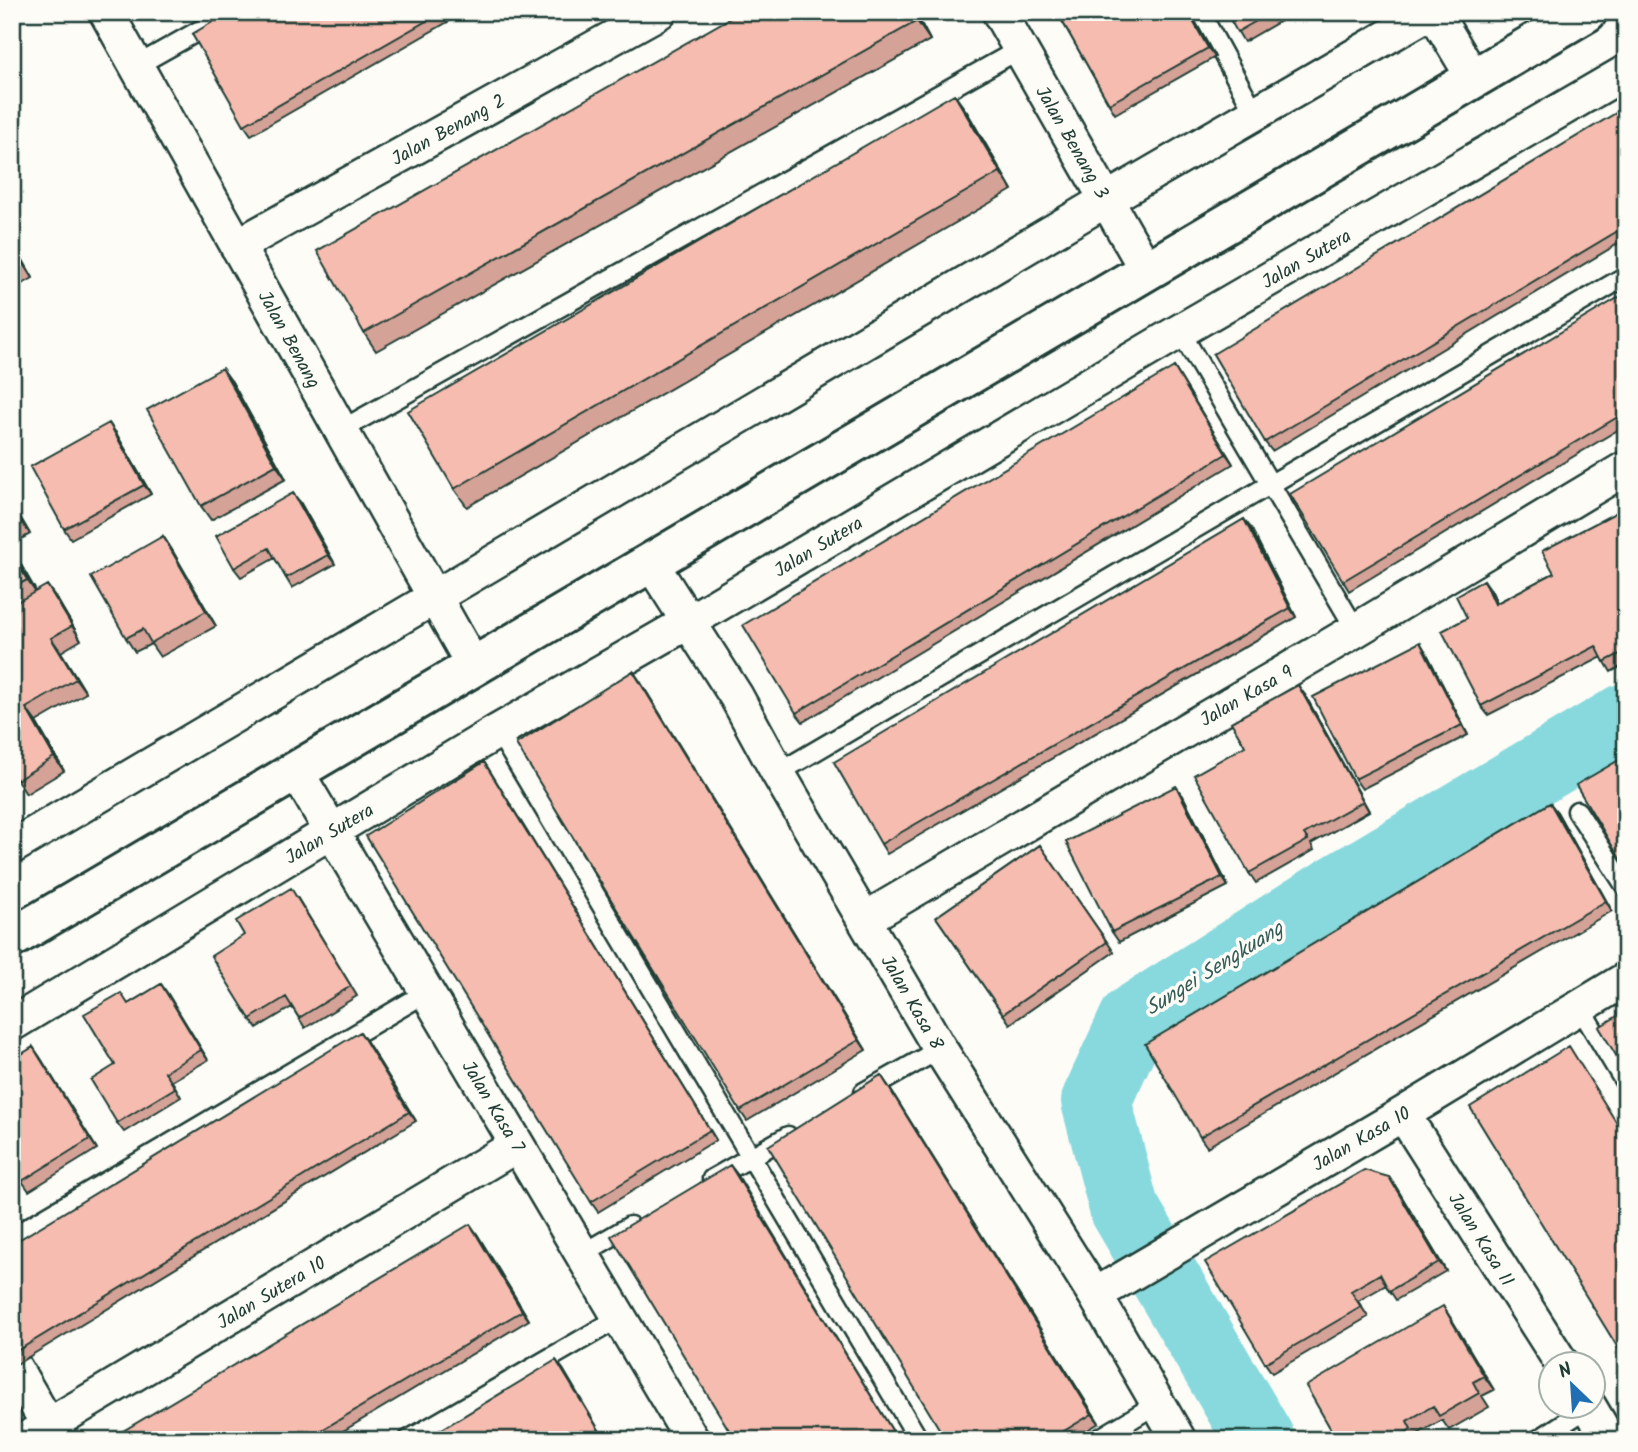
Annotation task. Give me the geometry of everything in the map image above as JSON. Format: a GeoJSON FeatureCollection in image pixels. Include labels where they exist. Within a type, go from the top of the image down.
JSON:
{"type":"FeatureCollection","features":[{"type":"Feature","properties":{"kind":"street","name":"Jalan Benang"},"geometry":{"type":"LineString","coordinates":[[106,12],[474,667]]}},
{"type":"Feature","properties":{"kind":"street","name":"Jalan Benang 2"},"geometry":{"type":"LineString","coordinates":[[237,246],[659,12]]}},
{"type":"Feature","properties":{"kind":"street","name":"Jalan Benang 3"},"geometry":{"type":"LineString","coordinates":[[999,12],[1147,271]]}},
{"type":"Feature","properties":{"kind":"street"},"geometry":{"type":"LineString","coordinates":[[12,847],[1106,200],[1432,12],[1474,79]]}},
{"type":"Feature","properties":{"kind":"street"},"geometry":{"type":"LineString","coordinates":[[12,938],[1587,12]]}},
{"type":"Feature","properties":{"kind":"street","name":"Jalan Sutera"},"geometry":{"type":"LineString","coordinates":[[12,1024],[498,731],[1626,72]]}},
{"type":"Feature","properties":{"kind":"street","name":"Jalan Kasa 9"},"geometry":{"type":"LineString","coordinates":[[865,919],[1626,468]]}},
{"type":"Feature","properties":{"kind":"street","name":"Jalan Kasa 8"},"geometry":{"type":"LineString","coordinates":[[651,563],[736,696],[778,773],[940,1049],[1094,1295],[1179,1440]]}},
{"type":"Feature","properties":{"kind":"street","name":"Jalan Kasa 7"},"geometry":{"type":"LineString","coordinates":[[296,771],[692,1440]]}},
{"type":"Feature","properties":{"kind":"street","name":"Jalan Kasa 10"},"geometry":{"type":"LineString","coordinates":[[1094,1295],[1403,1114],[1626,979]]}},
{"type":"Feature","properties":{"kind":"street","name":"Jalan Kasa 11"},"geometry":{"type":"LineString","coordinates":[[1403,1114],[1553,1350]]}},
{"type":"Feature","properties":{"kind":"street","name":"Jalan Sutera 10"},"geometry":{"type":"LineString","coordinates":[[44,1435],[517,1144]]}},
{"type":"Feature","properties":{"kind":"street"},"geometry":{"type":"LineString","coordinates":[[12,1363],[44,1435]]}},
{"type":"Feature","properties":{"kind":"street"},"geometry":{"type":"LineString","coordinates":[[1597,1420],[1609,1440]]}},
{"type":"Feature","properties":{"kind":"lane"},"geometry":{"type":"LineString","coordinates":[[136,66],[232,12]]}},
{"type":"Feature","properties":{"kind":"lane"},"geometry":{"type":"LineString","coordinates":[[1200,12],[1255,113]]}},
{"type":"Feature","properties":{"kind":"lane"},"geometry":{"type":"LineString","coordinates":[[341,430],[1020,49]]}},
{"type":"Feature","properties":{"kind":"lane"},"geometry":{"type":"LineString","coordinates":[[778,773],[1626,276]]}},
{"type":"Feature","properties":{"kind":"lane"},"geometry":{"type":"LineString","coordinates":[[1180,331],[1356,630]]}},
{"type":"Feature","properties":{"kind":"lane"},"geometry":{"type":"LineString","coordinates":[[498,731],[919,1440]]}},
{"type":"Feature","properties":{"kind":"lane"},"geometry":{"type":"LineString","coordinates":[[1577,811],[1626,887]]}},
{"type":"Feature","properties":{"kind":"lane"},"geometry":{"type":"LineString","coordinates":[[12,1237],[427,992]]}},
{"type":"Feature","properties":{"kind":"lane"},"geometry":{"type":"LineString","coordinates":[[1579,1006],[1626,1084]]}},
{"type":"Feature","properties":{"kind":"lane"},"geometry":{"type":"LineString","coordinates":[[846,1103],[940,1049]]}},
{"type":"Feature","properties":{"kind":"lane"},"geometry":{"type":"LineString","coordinates":[[703,1185],[798,1130]]}},
{"type":"Feature","properties":{"kind":"lane"},"geometry":{"type":"LineString","coordinates":[[582,1254],[642,1219]]}},
{"type":"Feature","properties":{"kind":"lane"},"geometry":{"type":"LineString","coordinates":[[408,1440],[619,1318]]}},
{"type":"Feature","properties":{"kind":"lane"},"geometry":{"type":"LineString","coordinates":[[1097,1440],[1158,1404]]}},
{"type":"Feature","properties":{"kind":"lane"},"geometry":{"type":"LineString","coordinates":[[1538,1440],[1569,1420]]}},
{"type":"Feature","properties":{"kind":"building"},"geometry":{"type":"Polygon","coordinates":[[[230,12],[442,12],[244,125],[192,34],[230,12]]]}},
{"type":"Feature","properties":{"kind":"building"},"geometry":{"type":"Polygon","coordinates":[[[741,12],[912,12],[917,21],[364,333],[317,251],[741,12]]]}},
{"type":"Feature","properties":{"kind":"building"},"geometry":{"type":"Polygon","coordinates":[[[1057,12],[1188,12],[1208,48],[1109,104],[1057,12]]]}},
{"type":"Feature","properties":{"kind":"building"},"geometry":{"type":"Polygon","coordinates":[[[1226,12],[1272,12],[1237,32],[1226,12]]]}},
{"type":"Feature","properties":{"kind":"building"},"geometry":{"type":"Polygon","coordinates":[[[954,94],[1000,172],[454,489],[408,411],[954,94]]]}},
{"type":"Feature","properties":{"kind":"building"},"geometry":{"type":"Polygon","coordinates":[[[1626,107],[1626,226],[1265,442],[1213,354],[1626,107]]]}},
{"type":"Feature","properties":{"kind":"building"},"geometry":{"type":"Polygon","coordinates":[[[12,244],[24,264],[12,270],[12,244]]]}},
{"type":"Feature","properties":{"kind":"building"},"geometry":{"type":"Polygon","coordinates":[[[1626,293],[1626,412],[1343,581],[1290,494],[1626,293]]]}},
{"type":"Feature","properties":{"kind":"building"},"geometry":{"type":"Polygon","coordinates":[[[1174,367],[1226,454],[796,713],[743,625],[1174,367]]]}},
{"type":"Feature","properties":{"kind":"building"},"geometry":{"type":"Polygon","coordinates":[[[222,368],[276,465],[201,506],[147,410],[222,368]]]}},
{"type":"Feature","properties":{"kind":"building"},"geometry":{"type":"Polygon","coordinates":[[[109,423],[144,485],[64,529],[30,467],[109,423]]]}},
{"type":"Feature","properties":{"kind":"building"},"geometry":{"type":"Polygon","coordinates":[[[293,493],[328,555],[286,578],[269,548],[234,568],[216,536],[293,493]]]}},
{"type":"Feature","properties":{"kind":"building"},"geometry":{"type":"Polygon","coordinates":[[[1626,498],[1626,651],[1604,662],[1596,646],[1481,706],[1442,631],[1467,618],[1456,596],[1484,580],[1495,604],[1554,573],[1542,551],[1623,509],[1620,501],[1626,498]]]}},
{"type":"Feature","properties":{"kind":"building"},"geometry":{"type":"Polygon","coordinates":[[[12,506],[20,520],[12,524],[12,506]]]}},
{"type":"Feature","properties":{"kind":"building"},"geometry":{"type":"Polygon","coordinates":[[[1244,519],[1290,608],[881,844],[834,762],[1244,519]]]}},
{"type":"Feature","properties":{"kind":"building"},"geometry":{"type":"Polygon","coordinates":[[[163,536],[206,611],[151,643],[143,629],[126,638],[91,577],[163,536]]]}},
{"type":"Feature","properties":{"kind":"building"},"geometry":{"type":"Polygon","coordinates":[[[12,553],[27,580],[12,588],[12,553]]]}},
{"type":"Feature","properties":{"kind":"building"},"geometry":{"type":"Polygon","coordinates":[[[47,585],[72,626],[51,638],[76,679],[26,708],[54,757],[17,780],[12,772],[12,605],[47,585]]]}},
{"type":"Feature","properties":{"kind":"building"},"geometry":{"type":"Polygon","coordinates":[[[1420,642],[1462,725],[1355,779],[1313,697],[1420,642]]]}},
{"type":"Feature","properties":{"kind":"building"},"geometry":{"type":"Polygon","coordinates":[[[633,671],[859,1040],[740,1111],[516,744],[633,671]]]}},
{"type":"Feature","properties":{"kind":"building"},"geometry":{"type":"Polygon","coordinates":[[[1298,685],[1363,801],[1304,834],[1308,840],[1249,873],[1194,775],[1245,746],[1231,722],[1298,685]]]}},
{"type":"Feature","properties":{"kind":"building"},"geometry":{"type":"Polygon","coordinates":[[[1626,756],[1626,869],[1576,785],[1626,756]]]}},
{"type":"Feature","properties":{"kind":"building"},"geometry":{"type":"Polygon","coordinates":[[[484,762],[710,1130],[591,1202],[366,836],[484,762]]]}},
{"type":"Feature","properties":{"kind":"building"},"geometry":{"type":"Polygon","coordinates":[[[1176,786],[1222,877],[1112,932],[1066,842],[1176,786]]]}},
{"type":"Feature","properties":{"kind":"building"},"geometry":{"type":"Polygon","coordinates":[[[1550,803],[1606,901],[1200,1137],[1145,1044],[1550,803]]]}},
{"type":"Feature","properties":{"kind":"building"},"geometry":{"type":"Polygon","coordinates":[[[1040,845],[1107,942],[1003,1014],[936,917],[1040,845]]]}},
{"type":"Feature","properties":{"kind":"building"},"geometry":{"type":"Polygon","coordinates":[[[291,888],[351,986],[299,1018],[286,997],[250,1019],[211,956],[244,935],[236,921],[291,888]]]}},
{"type":"Feature","properties":{"kind":"building"},"geometry":{"type":"Polygon","coordinates":[[[161,984],[201,1050],[165,1072],[175,1088],[117,1123],[91,1080],[115,1065],[84,1014],[121,993],[128,1004],[161,984]]]}},
{"type":"Feature","properties":{"kind":"building"},"geometry":{"type":"Polygon","coordinates":[[[1626,1011],[1626,1072],[1599,1027],[1626,1011]]]}},
{"type":"Feature","properties":{"kind":"building"},"geometry":{"type":"Polygon","coordinates":[[[360,1032],[409,1112],[12,1354],[12,1244],[360,1032]]]}},
{"type":"Feature","properties":{"kind":"building"},"geometry":{"type":"Polygon","coordinates":[[[1569,1046],[1626,1138],[1626,1361],[1470,1107],[1569,1046]]]}},
{"type":"Feature","properties":{"kind":"building"},"geometry":{"type":"Polygon","coordinates":[[[33,1047],[90,1139],[22,1181],[12,1165],[12,1060],[33,1047]]]}},
{"type":"Feature","properties":{"kind":"building"},"geometry":{"type":"Polygon","coordinates":[[[881,1075],[1092,1414],[1049,1440],[946,1440],[768,1146],[881,1075]]]}},
{"type":"Feature","properties":{"kind":"building"},"geometry":{"type":"Polygon","coordinates":[[[730,1165],[898,1440],[735,1440],[611,1236],[730,1165]]]}},
{"type":"Feature","properties":{"kind":"building"},"geometry":{"type":"Polygon","coordinates":[[[1364,1170],[1389,1177],[1439,1262],[1389,1291],[1380,1274],[1351,1291],[1361,1307],[1265,1363],[1205,1262],[1364,1170]]]}},
{"type":"Feature","properties":{"kind":"building"},"geometry":{"type":"Polygon","coordinates":[[[470,1224],[522,1311],[305,1440],[108,1440],[470,1224]]]}},
{"type":"Feature","properties":{"kind":"building"},"geometry":{"type":"Polygon","coordinates":[[[1443,1306],[1484,1376],[1473,1382],[1479,1393],[1439,1416],[1433,1406],[1407,1421],[1411,1429],[1393,1440],[1337,1440],[1306,1386],[1443,1306]]]}},
{"type":"Feature","properties":{"kind":"building"},"geometry":{"type":"Polygon","coordinates":[[[556,1360],[603,1437],[599,1440],[424,1440],[556,1360]]]}},
{"type":"Feature","properties":{"kind":"waterway","name":"Sungei Sengkuang"},"geometry":{"type":"LineString","coordinates":[[1260,1440],[1124,1208],[1096,1101],[1134,1019],[1340,888],[1626,718]]}}]}
